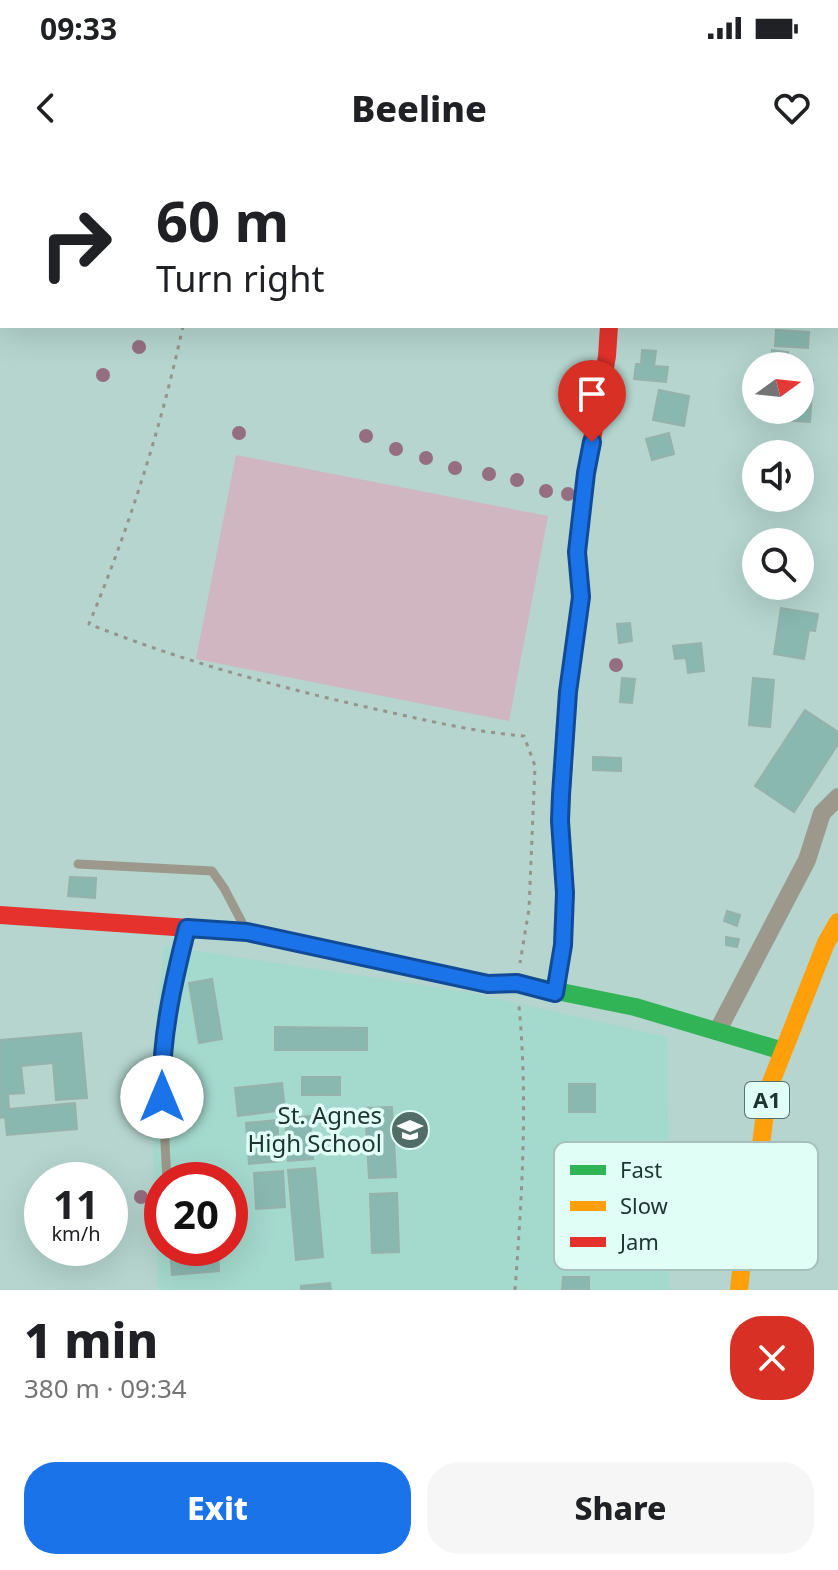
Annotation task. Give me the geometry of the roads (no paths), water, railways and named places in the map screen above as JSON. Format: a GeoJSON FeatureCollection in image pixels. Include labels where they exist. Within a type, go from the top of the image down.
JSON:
{"type":"FeatureCollection","features":[{"type":"Feature","properties":{"kind":"street"},"geometry":{"type":"LineString","coordinates":[[555,993],[563,945],[565,879],[560,821],[567,707],[581,597],[577,552],[609,328]]}},
{"type":"Feature","properties":{"kind":"street"},"geometry":{"type":"LineString","coordinates":[[718,1030],[807,860],[822,813],[838,797]]}},
{"type":"Feature","properties":{"kind":"street"},"geometry":{"type":"LineString","coordinates":[[0,915],[247,932],[488,984],[517,983],[635,1007],[783,1051]]}},
{"type":"Feature","properties":{"kind":"street","name":"A1"},"geometry":{"type":"LineString","coordinates":[[761,1142],[768,1090],[826,943],[838,922]]}},
{"type":"Feature","properties":{"kind":"street","name":"A1"},"geometry":{"type":"LineString","coordinates":[[739,1290],[741,1270]]}},
{"type":"Feature","properties":{"kind":"lane"},"geometry":{"type":"LineString","coordinates":[[78,864],[212,871],[247,932]]}},
{"type":"Feature","properties":{"kind":"lane"},"geometry":{"type":"LineString","coordinates":[[166,1162],[161,1069],[172,985],[187,928]]}},
{"type":"Feature","properties":{"kind":"place","name":"St. Agnes High School"},"geometry":{"type":"Point","coordinates":[410,1130]}}]}
